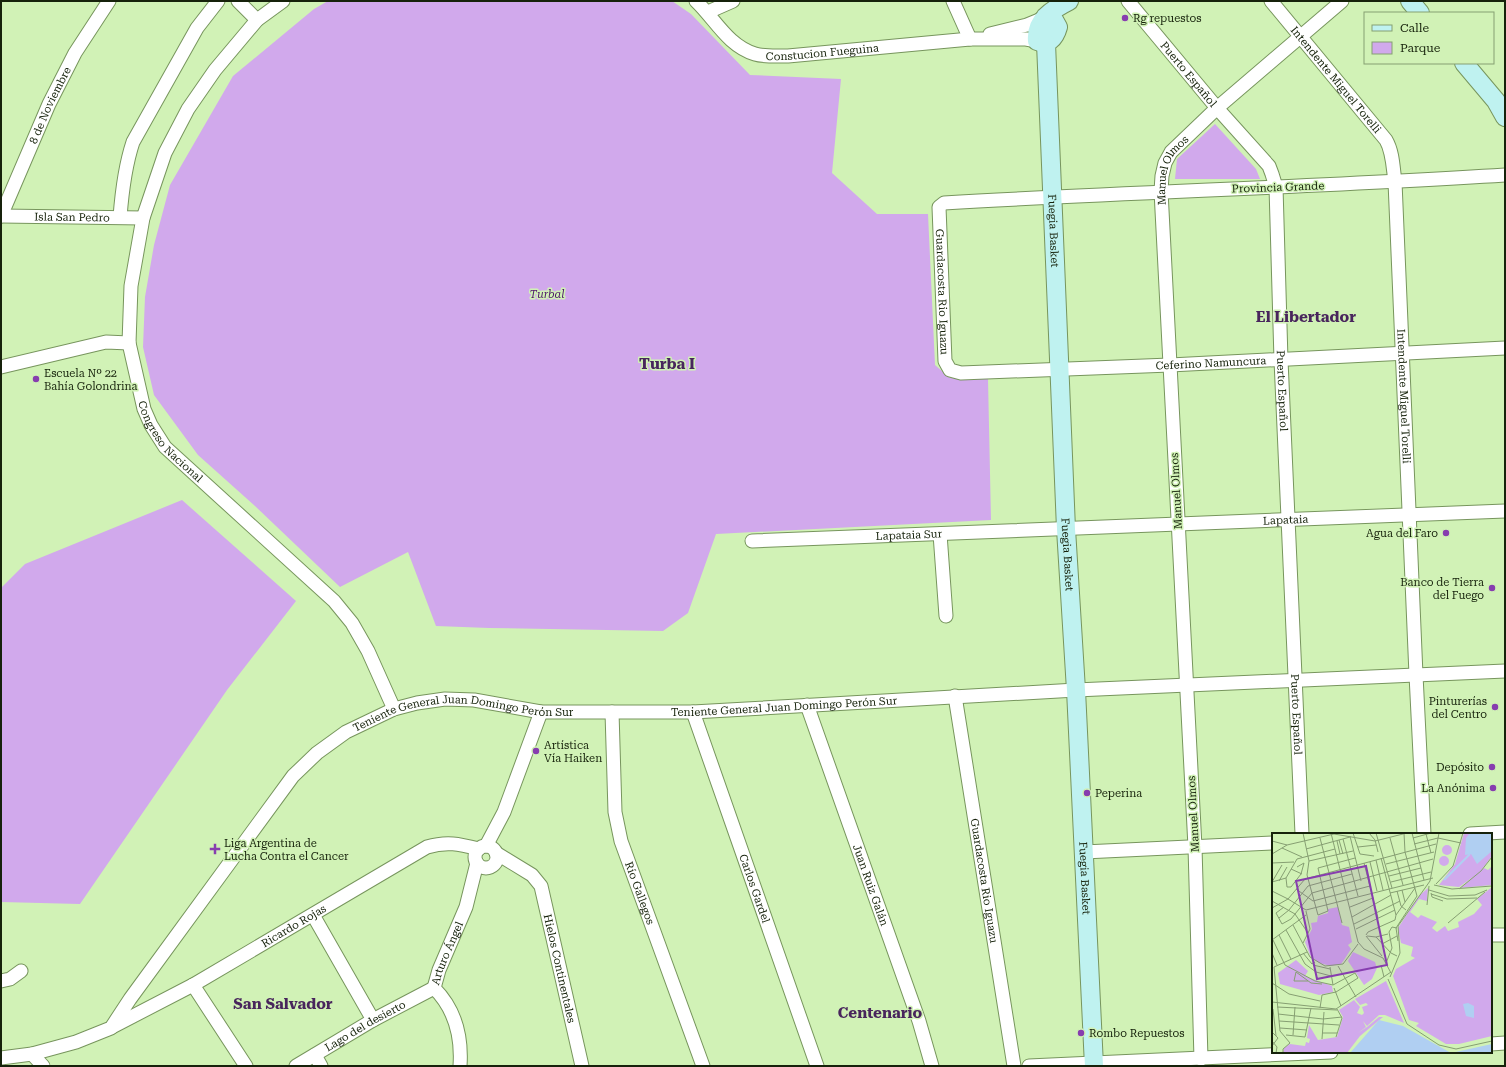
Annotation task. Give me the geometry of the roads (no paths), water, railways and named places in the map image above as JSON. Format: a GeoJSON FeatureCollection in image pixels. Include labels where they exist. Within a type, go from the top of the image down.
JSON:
{"type":"FeatureCollection","features":[{"type":"Feature","properties":{"kind":"main road"},"geometry":{"type":"LineString","coordinates":[[1049,21],[1052,10],[1069,1]]}},
{"type":"Feature","properties":{"kind":"main road"},"geometry":{"type":"LineString","coordinates":[[1049,21],[1076,1]]}},
{"type":"Feature","properties":{"kind":"main road"},"geometry":{"type":"LineString","coordinates":[[1410,1],[1419,12]]}},
{"type":"Feature","properties":{"kind":"main road","name":"Fuegia Basket"},"geometry":{"type":"LineString","coordinates":[[1049,21],[1038,29],[1042,42],[1052,197],[1066,529],[1076,690],[1094,1065]]}},
{"type":"Feature","properties":{"kind":"main road"},"geometry":{"type":"LineString","coordinates":[[1465,64],[1496,101],[1505,116]]}},
{"type":"Feature","properties":{"kind":"street","name":"8 de Noviembre"},"geometry":{"type":"LineString","coordinates":[[1,216],[48,104],[75,53],[109,1]]}},
{"type":"Feature","properties":{"kind":"street"},"geometry":{"type":"LineString","coordinates":[[120,217],[127,160],[133,142],[197,28],[218,1]]}},
{"type":"Feature","properties":{"kind":"street"},"geometry":{"type":"LineString","coordinates":[[238,1],[257,20]]}},
{"type":"Feature","properties":{"kind":"street","name":"Congreso Nacional"},"geometry":{"type":"LineString","coordinates":[[283,1],[257,20],[215,70],[188,109],[165,153],[150,192],[143,218],[131,286],[129,343],[144,409],[150,425],[165,447],[334,601],[352,623],[368,651],[394,709]]}},
{"type":"Feature","properties":{"kind":"street","name":"Constucion Fueguina"},"geometry":{"type":"LineString","coordinates":[[696,1],[708,12],[728,38],[742,49],[755,54],[769,56],[788,56],[970,39]]}},
{"type":"Feature","properties":{"kind":"street"},"geometry":{"type":"LineString","coordinates":[[708,12],[733,1]]}},
{"type":"Feature","properties":{"kind":"street"},"geometry":{"type":"LineString","coordinates":[[953,1],[970,39]]}},
{"type":"Feature","properties":{"kind":"street","name":"Puerto Español"},"geometry":{"type":"LineString","coordinates":[[1128,1],[1217,108],[1268,166],[1276,187],[1288,520],[1302,833]]}},
{"type":"Feature","properties":{"kind":"street","name":"Intendente Miguel Torelli"},"geometry":{"type":"LineString","coordinates":[[1270,1],[1386,140],[1390,147],[1394,182],[1403,352],[1424,833]]}},
{"type":"Feature","properties":{"kind":"street","name":"Manuel Olmos"},"geometry":{"type":"LineString","coordinates":[[1201,1059],[1195,846],[1185,684],[1161,191],[1164,169],[1171,152],[1217,108],[1342,1]]}},
{"type":"Feature","properties":{"kind":"street"},"geometry":{"type":"LineString","coordinates":[[970,39],[1049,21]]}},
{"type":"Feature","properties":{"kind":"street"},"geometry":{"type":"LineString","coordinates":[[970,39],[1026,39],[1042,42]]}},
{"type":"Feature","properties":{"kind":"street","name":"Provincia Grande"},"geometry":{"type":"LineString","coordinates":[[944,203],[1161,191],[1394,182],[1505,175]]}},
{"type":"Feature","properties":{"kind":"street","name":"Guardacosta Rio Iguazu"},"geometry":{"type":"LineString","coordinates":[[944,203],[939,207],[945,361],[950,370],[961,374]]}},
{"type":"Feature","properties":{"kind":"street","name":"Isla San Pedro"},"geometry":{"type":"LineString","coordinates":[[1,216],[143,218]]}},
{"type":"Feature","properties":{"kind":"street"},"geometry":{"type":"LineString","coordinates":[[1,367],[106,342],[129,343]]}},
{"type":"Feature","properties":{"kind":"street","name":"Ceferino Namuncura"},"geometry":{"type":"LineString","coordinates":[[961,374],[1282,360],[1403,352],[1505,348]]}},
{"type":"Feature","properties":{"kind":"street","name":"Lapataia"},"geometry":{"type":"LineString","coordinates":[[1066,529],[1505,511]]}},
{"type":"Feature","properties":{"kind":"street","name":"Lapataia Sur"},"geometry":{"type":"LineString","coordinates":[[752,542],[1066,529]]}},
{"type":"Feature","properties":{"kind":"street"},"geometry":{"type":"LineString","coordinates":[[940,534],[946,616]]}},
{"type":"Feature","properties":{"kind":"street","name":"Teniente General Juan Domingo Perón Sur"},"geometry":{"type":"LineString","coordinates":[[111,1028],[144,980],[293,776],[317,753],[346,732],[394,709],[417,703],[445,699],[474,700],[541,712],[693,712],[1185,684],[1505,671]]}},
{"type":"Feature","properties":{"kind":"street","name":"Guardacosta Rio Iguazu"},"geometry":{"type":"LineString","coordinates":[[956,696],[1014,1066]]}},
{"type":"Feature","properties":{"kind":"street","name":"Juan Ruiz Galán"},"geometry":{"type":"LineString","coordinates":[[807,705],[918,1021],[932,1066]]}},
{"type":"Feature","properties":{"kind":"street"},"geometry":{"type":"LineString","coordinates":[[489,850],[541,712]]}},
{"type":"Feature","properties":{"kind":"street","name":"Río Gallegos"},"geometry":{"type":"LineString","coordinates":[[612,712],[615,812],[622,841],[703,1066]]}},
{"type":"Feature","properties":{"kind":"street","name":"Carlos Gardel"},"geometry":{"type":"LineString","coordinates":[[693,712],[817,1066]]}},
{"type":"Feature","properties":{"kind":"street"},"geometry":{"type":"LineString","coordinates":[[1488,833],[1505,832]]}},
{"type":"Feature","properties":{"kind":"street","name":"Ricardo Rojas"},"geometry":{"type":"LineString","coordinates":[[111,1028],[193,985],[427,847],[439,843],[456,843],[489,850]]}},
{"type":"Feature","properties":{"kind":"street"},"geometry":{"type":"LineString","coordinates":[[1084,852],[1272,843]]}},
{"type":"Feature","properties":{"kind":"street"},"geometry":{"type":"LineString","coordinates":[[489,850],[476,854],[486,866],[532,875]]}},
{"type":"Feature","properties":{"kind":"street"},"geometry":{"type":"LineString","coordinates":[[486,866],[497,859],[489,850]]}},
{"type":"Feature","properties":{"kind":"street","name":"Hielos Continentales"},"geometry":{"type":"LineString","coordinates":[[489,850],[532,875],[541,886],[582,1066]]}},
{"type":"Feature","properties":{"kind":"street","name":"Arturo Ángel"},"geometry":{"type":"LineString","coordinates":[[460,1066],[461,1048],[453,1013],[444,997],[434,988],[439,970],[466,906],[486,866]]}},
{"type":"Feature","properties":{"kind":"street"},"geometry":{"type":"LineString","coordinates":[[312,915],[373,1020]]}},
{"type":"Feature","properties":{"kind":"street"},"geometry":{"type":"LineString","coordinates":[[1492,935],[1505,935]]}},
{"type":"Feature","properties":{"kind":"street"},"geometry":{"type":"LineString","coordinates":[[1,981],[10,979],[21,971]]}},
{"type":"Feature","properties":{"kind":"street"},"geometry":{"type":"LineString","coordinates":[[193,985],[246,1066]]}},
{"type":"Feature","properties":{"kind":"street","name":"Lago del desierto"},"geometry":{"type":"LineString","coordinates":[[296,1066],[318,1061],[373,1020],[434,988]]}},
{"type":"Feature","properties":{"kind":"street"},"geometry":{"type":"LineString","coordinates":[[1,1058],[32,1054],[76,1042],[111,1028]]}},
{"type":"Feature","properties":{"kind":"street"},"geometry":{"type":"LineString","coordinates":[[1492,1044],[1505,1043]]}},
{"type":"Feature","properties":{"kind":"street"},"geometry":{"type":"LineString","coordinates":[[1029,1066],[1094,1065],[1201,1059],[1312,1057],[1327,1053]]}},
{"type":"Feature","properties":{"kind":"street"},"geometry":{"type":"LineString","coordinates":[[32,1054],[43,1066]]}},
{"type":"Feature","properties":{"kind":"place","name":"Rg repuestos"},"geometry":{"type":"Point","coordinates":[1125,18]}},
{"type":"Feature","properties":{"kind":"place","name":"Escuela Nº 22 Bahía Golondrina"},"geometry":{"type":"Point","coordinates":[36,379]}},
{"type":"Feature","properties":{"kind":"place","name":"Agua del Faro"},"geometry":{"type":"Point","coordinates":[1446,533]}},
{"type":"Feature","properties":{"kind":"place","name":"Banco de Tierra del Fuego"},"geometry":{"type":"Point","coordinates":[1492,588]}},
{"type":"Feature","properties":{"kind":"place","name":"Pinturerías del Centro"},"geometry":{"type":"Point","coordinates":[1495,707]}},
{"type":"Feature","properties":{"kind":"place","name":"Artística Vía Haiken"},"geometry":{"type":"Point","coordinates":[536,751]}},
{"type":"Feature","properties":{"kind":"place","name":"Depósito"},"geometry":{"type":"Point","coordinates":[1492,767]}},
{"type":"Feature","properties":{"kind":"place","name":"La Anónima"},"geometry":{"type":"Point","coordinates":[1493,788]}},
{"type":"Feature","properties":{"kind":"place","name":"Peperina"},"geometry":{"type":"Point","coordinates":[1087,793]}},
{"type":"Feature","properties":{"kind":"place","name":"Liga Argentina de Lucha Contra el Cancer"},"geometry":{"type":"Point","coordinates":[215,849]}},
{"type":"Feature","properties":{"kind":"place","name":"Rombo Repuestos"},"geometry":{"type":"Point","coordinates":[1081,1033]}},
{"type":"Feature","properties":{"kind":"district","name":"El Libertador"},"geometry":{"type":"Point","coordinates":[1306,317]}},
{"type":"Feature","properties":{"kind":"district","name":"Turba I"},"geometry":{"type":"Point","coordinates":[667,364]}},
{"type":"Feature","properties":{"kind":"district","name":"San Salvador"},"geometry":{"type":"Point","coordinates":[283,1004]}},
{"type":"Feature","properties":{"kind":"district","name":"Centenario"},"geometry":{"type":"Point","coordinates":[880,1013]}},
{"type":"Feature","properties":{"kind":"park label","name":"Turbal"},"geometry":{"type":"Point","coordinates":[547,294]}}]}
